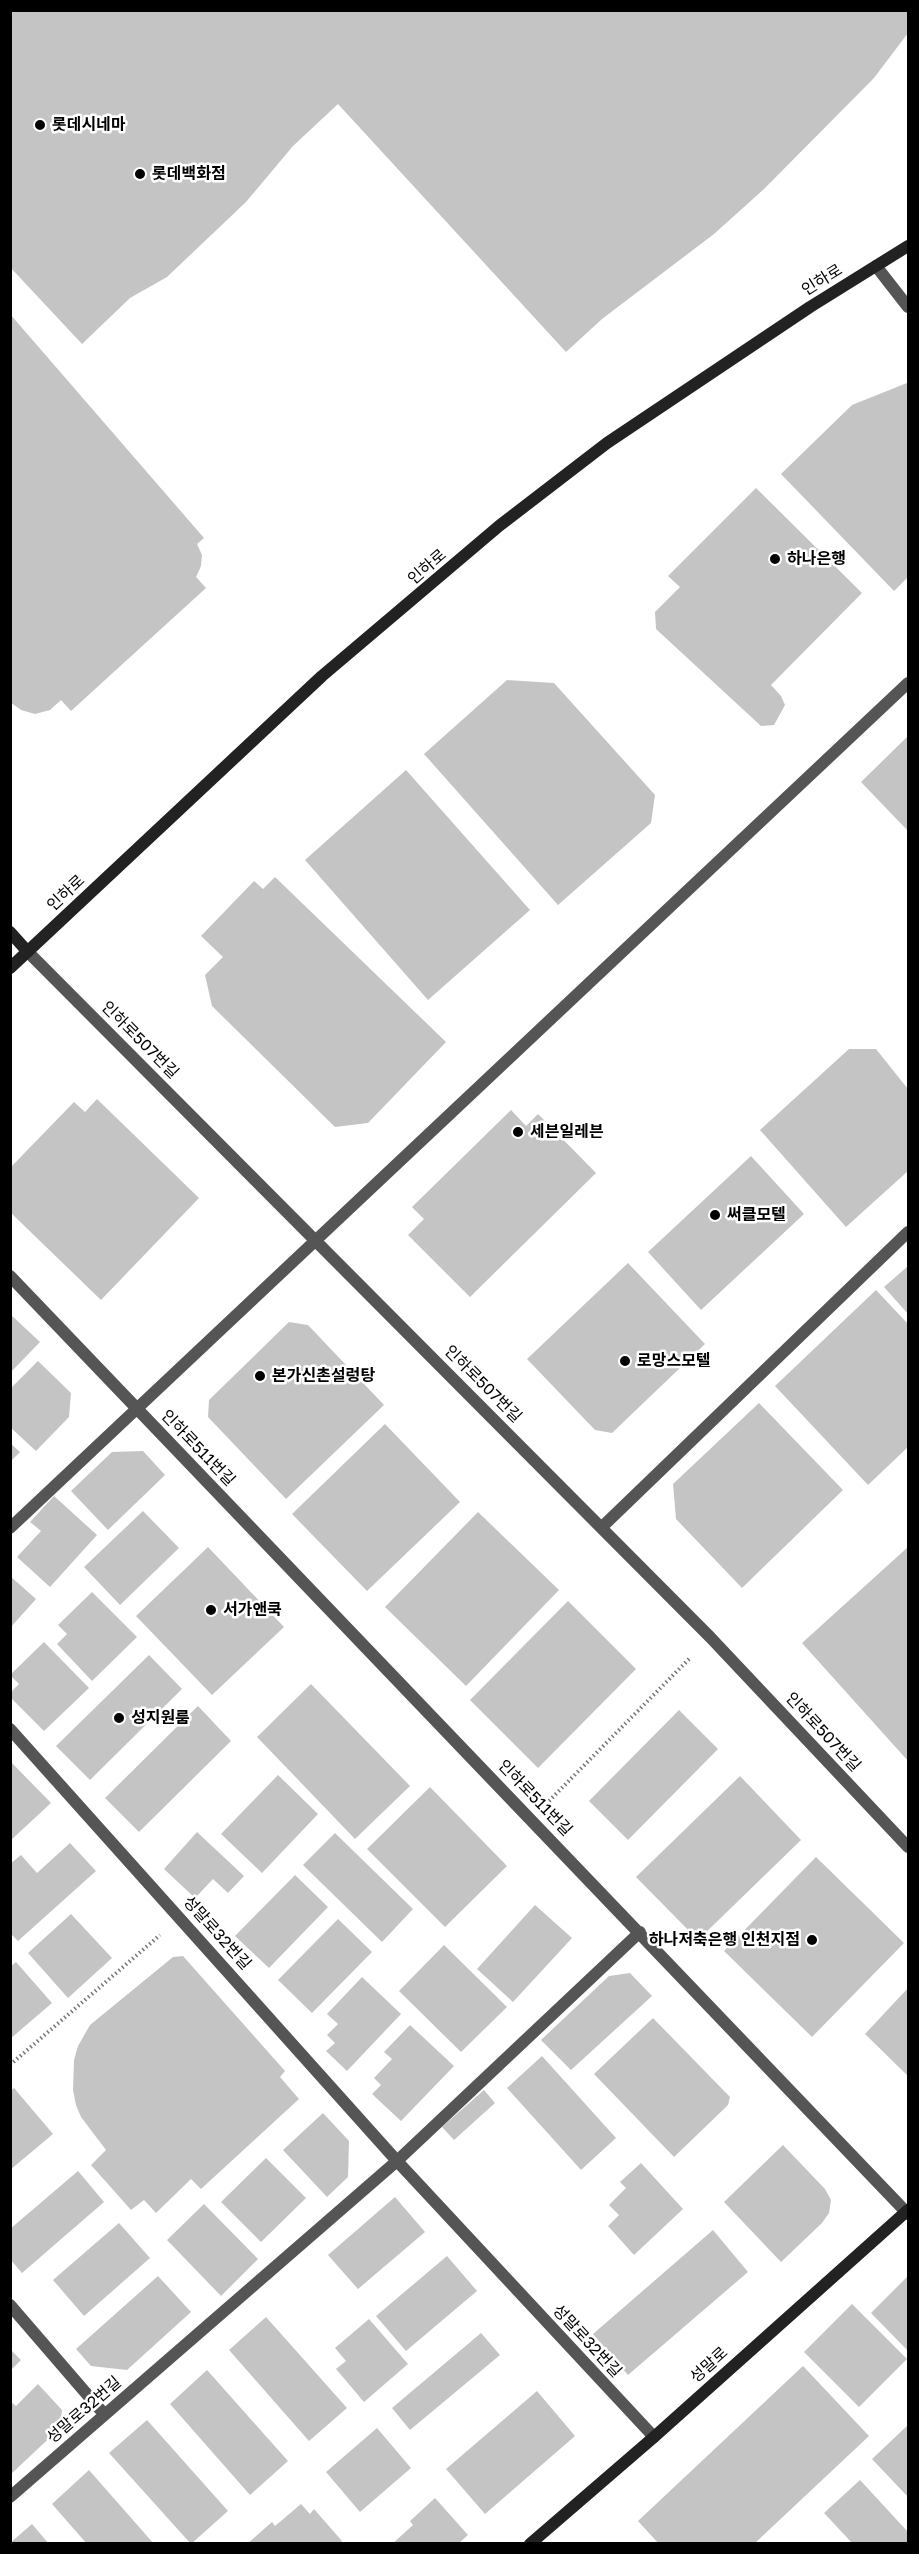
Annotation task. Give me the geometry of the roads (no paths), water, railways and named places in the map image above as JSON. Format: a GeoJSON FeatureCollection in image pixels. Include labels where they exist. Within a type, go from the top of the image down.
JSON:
{"type":"FeatureCollection","features":[{"type":"Feature","properties":{"kind":"main road","name":"인하로"},"geometry":{"type":"LineString","coordinates":[[10,968],[322,676],[499,526],[607,443],[810,307],[909,246]]}},
{"type":"Feature","properties":{"kind":"main road"},"geometry":{"type":"LineString","coordinates":[[10,932],[27,951]]}},
{"type":"Feature","properties":{"kind":"main road","name":"성말로"},"geometry":{"type":"LineString","coordinates":[[530,2544],[908,2212]]}},
{"type":"Feature","properties":{"kind":"street"},"geometry":{"type":"LineString","coordinates":[[876,266],[909,307]]}},
{"type":"Feature","properties":{"kind":"street"},"geometry":{"type":"LineString","coordinates":[[138,1409],[909,683]]}},
{"type":"Feature","properties":{"kind":"street","name":"인하로507번길"},"geometry":{"type":"LineString","coordinates":[[27,951],[603,1527],[909,1847]]}},
{"type":"Feature","properties":{"kind":"street"},"geometry":{"type":"LineString","coordinates":[[603,1527],[909,1232]]}},
{"type":"Feature","properties":{"kind":"street","name":"인하로511번길"},"geometry":{"type":"LineString","coordinates":[[10,1276],[908,2212]]}},
{"type":"Feature","properties":{"kind":"street","name":"인하로511번길"},"geometry":{"type":"LineString","coordinates":[[10,1528],[138,1409]]}},
{"type":"Feature","properties":{"kind":"street","name":"성말로32번길"},"geometry":{"type":"LineString","coordinates":[[10,1729],[181,1917],[397,2161],[654,2437]]}},
{"type":"Feature","properties":{"kind":"street"},"geometry":{"type":"LineString","coordinates":[[397,2161],[640,1932]]}},
{"type":"Feature","properties":{"kind":"street","name":"성말로32번길"},"geometry":{"type":"LineString","coordinates":[[10,2497],[397,2161]]}},
{"type":"Feature","properties":{"kind":"street"},"geometry":{"type":"LineString","coordinates":[[10,2305],[104,2414]]}},
{"type":"Feature","properties":{"kind":"place","name":"롯데시네마"},"geometry":{"type":"Point","coordinates":[40,125]}},
{"type":"Feature","properties":{"kind":"place","name":"롯데백화점"},"geometry":{"type":"Point","coordinates":[140,174]}},
{"type":"Feature","properties":{"kind":"place","name":"하나은행"},"geometry":{"type":"Point","coordinates":[775,559]}},
{"type":"Feature","properties":{"kind":"place","name":"세븐일레븐"},"geometry":{"type":"Point","coordinates":[518,1132]}},
{"type":"Feature","properties":{"kind":"place","name":"써클모텔"},"geometry":{"type":"Point","coordinates":[715,1215]}},
{"type":"Feature","properties":{"kind":"place","name":"로망스모텔"},"geometry":{"type":"Point","coordinates":[625,1361]}},
{"type":"Feature","properties":{"kind":"place","name":"본가신촌설렁탕"},"geometry":{"type":"Point","coordinates":[260,1376]}},
{"type":"Feature","properties":{"kind":"place","name":"서가앤쿡"},"geometry":{"type":"Point","coordinates":[211,1610]}},
{"type":"Feature","properties":{"kind":"place","name":"성지원룸"},"geometry":{"type":"Point","coordinates":[119,1718]}},
{"type":"Feature","properties":{"kind":"place","name":"하나저축은행 인천지점"},"geometry":{"type":"Point","coordinates":[812,1940]}}]}
